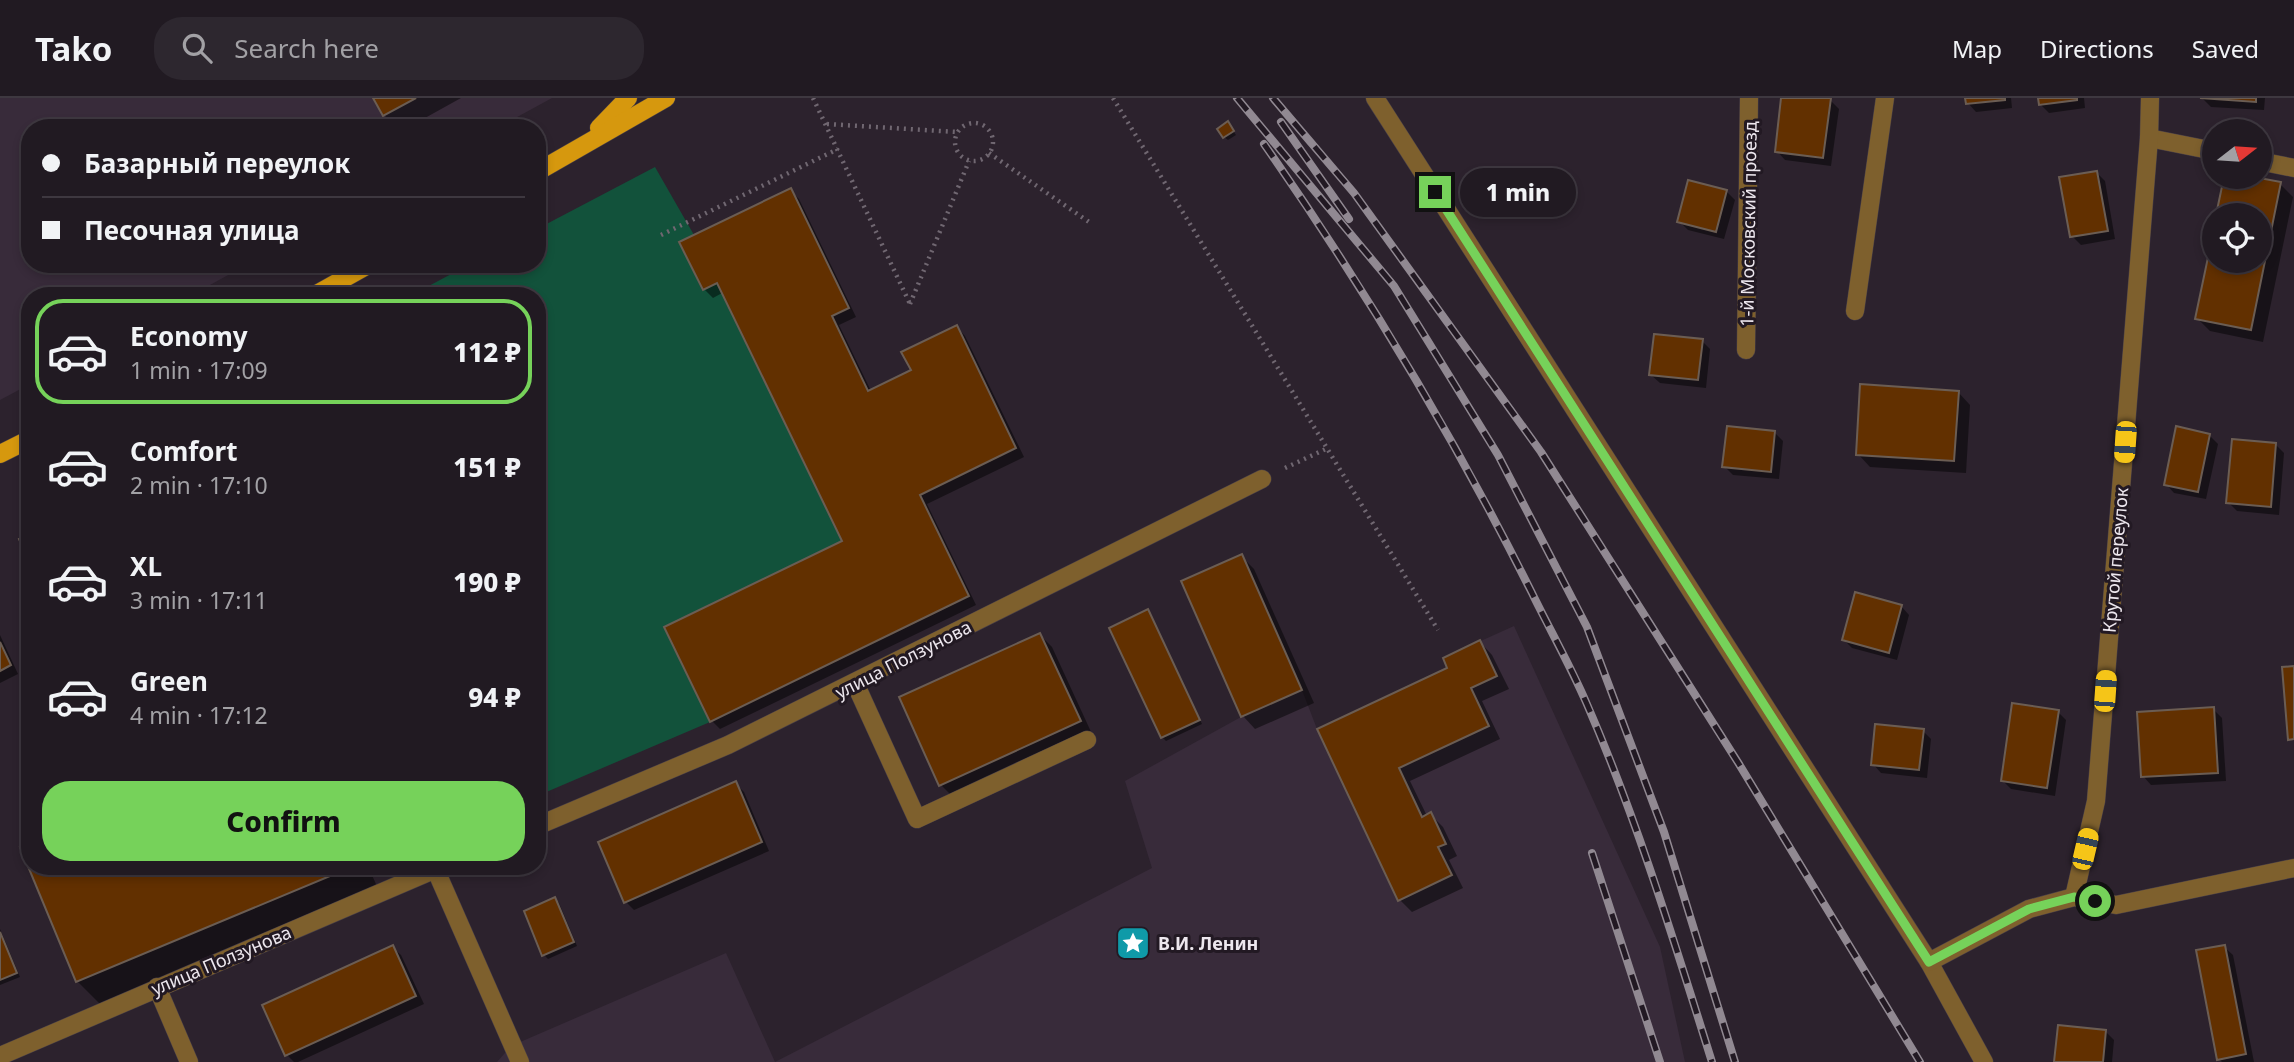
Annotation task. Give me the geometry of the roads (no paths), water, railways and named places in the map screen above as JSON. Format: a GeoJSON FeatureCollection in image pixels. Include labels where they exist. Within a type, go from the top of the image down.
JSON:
{"type":"FeatureCollection","features":[{"type":"Feature","properties":{"kind":"main road"},"geometry":{"type":"LineString","coordinates":[[546,167],[597,131],[628,98]]}},
{"type":"Feature","properties":{"kind":"main road"},"geometry":{"type":"LineString","coordinates":[[546,168],[666,98]]}},
{"type":"Feature","properties":{"kind":"main road"},"geometry":{"type":"LineString","coordinates":[[329,287],[354,273]]}},
{"type":"Feature","properties":{"kind":"main road"},"geometry":{"type":"LineString","coordinates":[[0,454],[21,444]]}},
{"type":"Feature","properties":{"kind":"street"},"geometry":{"type":"LineString","coordinates":[[1375,98],[1929,962],[1984,1062]]}},
{"type":"Feature","properties":{"kind":"street","name":"1-й Московский проезд"},"geometry":{"type":"LineString","coordinates":[[1746,350],[1749,98]]}},
{"type":"Feature","properties":{"kind":"street"},"geometry":{"type":"LineString","coordinates":[[1855,311],[1885,98]]}},
{"type":"Feature","properties":{"kind":"street","name":"Крутой переулок"},"geometry":{"type":"LineString","coordinates":[[2074,897],[2096,801],[2150,98]]}},
{"type":"Feature","properties":{"kind":"street"},"geometry":{"type":"LineString","coordinates":[[2149,138],[2202,149]]}},
{"type":"Feature","properties":{"kind":"street"},"geometry":{"type":"LineString","coordinates":[[2272,163],[2294,168]]}},
{"type":"Feature","properties":{"kind":"street","name":"улица Ползунова"},"geometry":{"type":"LineString","coordinates":[[546,822],[728,745],[1262,479]]}},
{"type":"Feature","properties":{"kind":"street"},"geometry":{"type":"LineString","coordinates":[[855,683],[917,819],[1087,740]]}},
{"type":"Feature","properties":{"kind":"street"},"geometry":{"type":"LineString","coordinates":[[1929,962],[2029,909],[2074,897],[2116,905],[2294,868]]}},
{"type":"Feature","properties":{"kind":"street","name":"улица Ползунова"},"geometry":{"type":"LineString","coordinates":[[0,1056],[419,875]]}},
{"type":"Feature","properties":{"kind":"street"},"geometry":{"type":"LineString","coordinates":[[441,875],[520,1062]]}},
{"type":"Feature","properties":{"kind":"street"},"geometry":{"type":"LineString","coordinates":[[158,987],[189,1062]]}},
{"type":"Feature","properties":{"kind":"railway"},"geometry":{"type":"LineString","coordinates":[[1237,98],[1394,286],[1498,455],[1587,627],[1664,832],[1735,1062]]}},
{"type":"Feature","properties":{"kind":"railway"},"geometry":{"type":"LineString","coordinates":[[1273,98],[1354,193],[1541,452],[1739,764],[1920,1062]]}},
{"type":"Feature","properties":{"kind":"railway"},"geometry":{"type":"LineString","coordinates":[[1281,122],[1349,219]]}},
{"type":"Feature","properties":{"kind":"railway"},"geometry":{"type":"LineString","coordinates":[[1264,144],[1372,308],[1439,420],[1502,535],[1573,675],[1638,835],[1712,1062]]}},
{"type":"Feature","properties":{"kind":"railway"},"geometry":{"type":"LineString","coordinates":[[1592,853],[1660,1062]]}},
{"type":"Feature","properties":{"kind":"place","name":"В.И. Ленин"},"geometry":{"type":"Point","coordinates":[1133,943]}}]}
